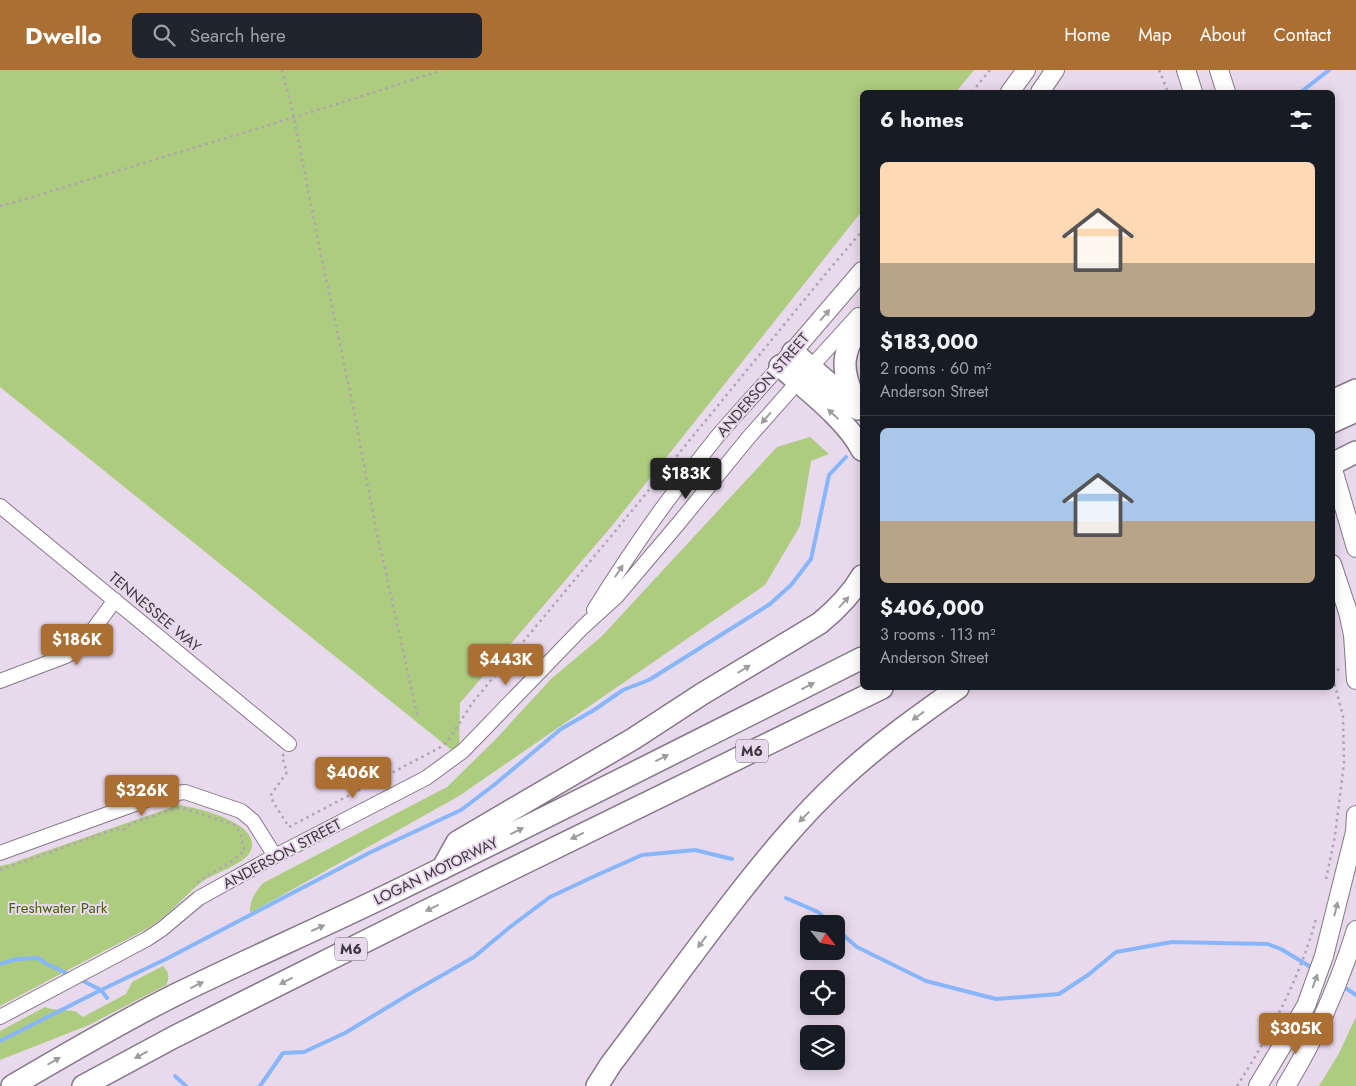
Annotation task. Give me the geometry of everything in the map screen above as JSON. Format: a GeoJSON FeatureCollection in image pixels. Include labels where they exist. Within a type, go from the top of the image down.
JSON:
{"type":"FeatureCollection","features":[{"type":"Feature","properties":{"kind":"highway"},"geometry":{"type":"LineString","coordinates":[[860,325],[844,362],[848,386],[860,412]]}},
{"type":"Feature","properties":{"kind":"highway"},"geometry":{"type":"LineString","coordinates":[[786,359],[804,374],[860,412]]}},
{"type":"Feature","properties":{"kind":"highway"},"geometry":{"type":"LineString","coordinates":[[804,374],[860,446]]}},
{"type":"Feature","properties":{"kind":"highway"},"geometry":{"type":"LineString","coordinates":[[1335,400],[1356,390]]}},
{"type":"Feature","properties":{"kind":"highway"},"geometry":{"type":"LineString","coordinates":[[1335,421],[1356,411]]}},
{"type":"Feature","properties":{"kind":"highway"},"geometry":{"type":"LineString","coordinates":[[1335,463],[1356,452]]}},
{"type":"Feature","properties":{"kind":"highway"},"geometry":{"type":"LineString","coordinates":[[442,869],[458,842],[633,739],[702,694],[820,623],[847,599],[860,579]]}},
{"type":"Feature","properties":{"kind":"highway","name":"LOGAN MOTORWAY"},"geometry":{"type":"LineString","coordinates":[[12,1086],[95,1038],[174,996],[263,952],[340,918],[442,869],[860,659]]}},
{"type":"Feature","properties":{"kind":"highway","name":"LOGAN MOTORWAY"},"geometry":{"type":"LineString","coordinates":[[83,1086],[183,1033],[428,910],[878,690]]}},
{"type":"Feature","properties":{"kind":"highway"},"geometry":{"type":"LineString","coordinates":[[597,1086],[611,1064],[709,933],[796,824],[869,754],[955,690]]}},
{"type":"Feature","properties":{"kind":"main road"},"geometry":{"type":"LineString","coordinates":[[1011,90],[1026,70]]}},
{"type":"Feature","properties":{"kind":"main road"},"geometry":{"type":"LineString","coordinates":[[1041,90],[1055,70]]}},
{"type":"Feature","properties":{"kind":"main road"},"geometry":{"type":"LineString","coordinates":[[1186,70],[1192,90]]}},
{"type":"Feature","properties":{"kind":"main road"},"geometry":{"type":"LineString","coordinates":[[1219,70],[1225,90]]}},
{"type":"Feature","properties":{"kind":"main road","name":"ANDERSON STREET"},"geometry":{"type":"LineString","coordinates":[[786,359],[860,272]]}},
{"type":"Feature","properties":{"kind":"main road"},"geometry":{"type":"LineString","coordinates":[[1335,475],[1356,545]]}},
{"type":"Feature","properties":{"kind":"main road"},"geometry":{"type":"LineString","coordinates":[[1335,571],[1352,612],[1356,680]]}},
{"type":"Feature","properties":{"kind":"main road"},"geometry":{"type":"LineString","coordinates":[[1258,1086],[1306,1006],[1324,956],[1355,832],[1356,814]]}},
{"type":"Feature","properties":{"kind":"main road"},"geometry":{"type":"LineString","coordinates":[[1286,1086],[1323,1018],[1343,970],[1356,930]]}},
{"type":"Feature","properties":{"kind":"street","name":"ANDERSON STREET"},"geometry":{"type":"LineString","coordinates":[[0,1017],[147,939],[200,898],[275,856],[426,778],[463,751],[583,627],[616,596],[749,437],[860,313]]}},
{"type":"Feature","properties":{"kind":"street","name":"ANDERSON STREET"},"geometry":{"type":"LineString","coordinates":[[583,627],[607,589],[677,489],[717,437],[786,359]]}},
{"type":"Feature","properties":{"kind":"street","name":"TENNESSEE WAY"},"geometry":{"type":"LineString","coordinates":[[0,506],[289,744]]}},
{"type":"Feature","properties":{"kind":"street"},"geometry":{"type":"LineString","coordinates":[[0,680],[66,656],[81,646],[115,600]]}},
{"type":"Feature","properties":{"kind":"street"},"geometry":{"type":"LineString","coordinates":[[0,853],[160,795],[186,792],[241,811],[253,821],[275,856]]}},
{"type":"Feature","properties":{"kind":"path"},"geometry":{"type":"LineString","coordinates":[[282,70],[294,118],[352,401],[376,529],[418,718]]}},
{"type":"Feature","properties":{"kind":"path"},"geometry":{"type":"LineString","coordinates":[[0,206],[294,118],[442,70]]}},
{"type":"Feature","properties":{"kind":"path"},"geometry":{"type":"LineString","coordinates":[[974,90],[990,70]]}},
{"type":"Feature","properties":{"kind":"path"},"geometry":{"type":"LineString","coordinates":[[1159,70],[1167,90]]}},
{"type":"Feature","properties":{"kind":"path"},"geometry":{"type":"LineString","coordinates":[[289,744],[282,757],[287,772],[271,795],[273,802],[289,827],[447,742],[473,702],[860,233]]}},
{"type":"Feature","properties":{"kind":"path"},"geometry":{"type":"LineString","coordinates":[[1324,887],[1335,836],[1344,763],[1343,716],[1335,685]]}},
{"type":"Feature","properties":{"kind":"path"},"geometry":{"type":"LineString","coordinates":[[0,870],[115,829],[125,829],[133,824],[177,808],[186,809],[234,825],[241,834],[245,850]]}},
{"type":"Feature","properties":{"kind":"path"},"geometry":{"type":"LineString","coordinates":[[1237,1086],[1256,1056],[1288,995],[1311,938],[1318,913]]}},
{"type":"Feature","properties":{"kind":"green space"},"geometry":{"type":"Polygon","coordinates":[[[0,70],[974,70],[958,90],[860,90],[860,214],[611,527],[460,703],[459,756],[0,387],[0,70]]]}},
{"type":"Feature","properties":{"kind":"green space"},"geometry":{"type":"Polygon","coordinates":[[[810,437],[829,454],[811,461],[800,526],[765,585],[459,796],[250,912],[254,896],[263,883],[447,787],[495,740],[551,679],[601,637],[777,447],[810,437]]]}},
{"type":"Feature","properties":{"kind":"green space","name":"Freshwater Park"},"geometry":{"type":"Polygon","coordinates":[[[178,805],[213,813],[240,826],[248,834],[252,843],[249,854],[234,865],[203,881],[167,914],[148,928],[0,1006],[0,866],[178,805]]]}},
{"type":"Feature","properties":{"kind":"green space"},"geometry":{"type":"Polygon","coordinates":[[[163,966],[167,970],[168,975],[166,985],[89,1025],[0,1060],[0,1031],[45,1007],[75,1011],[83,1017],[126,994],[132,982],[163,966]]]}},
{"type":"Feature","properties":{"kind":"green space"},"geometry":{"type":"Polygon","coordinates":[[[1356,1017],[1356,1086],[1319,1086],[1338,1055],[1356,1017]]]}},
{"type":"Feature","properties":{"kind":"waterway"},"geometry":{"type":"LineString","coordinates":[[1304,90],[1329,70]]}},
{"type":"Feature","properties":{"kind":"waterway"},"geometry":{"type":"LineString","coordinates":[[0,1041],[166,959],[371,852],[461,810],[561,729],[623,690],[649,680],[770,604],[791,585],[811,559],[829,475],[846,457]]}},
{"type":"Feature","properties":{"kind":"waterway"},"geometry":{"type":"LineString","coordinates":[[260,1086],[283,1053],[304,1052],[345,1033],[474,957],[550,897],[642,855],[695,850],[732,859]]}},
{"type":"Feature","properties":{"kind":"waterway"},"geometry":{"type":"LineString","coordinates":[[786,898],[821,915]]}},
{"type":"Feature","properties":{"kind":"waterway"},"geometry":{"type":"LineString","coordinates":[[845,937],[857,947],[926,981],[996,999],[1059,994],[1088,975],[1116,952],[1172,942],[1268,944],[1281,949],[1314,969]]}},
{"type":"Feature","properties":{"kind":"waterway"},"geometry":{"type":"LineString","coordinates":[[0,964],[17,959],[38,958],[70,975]]}},
{"type":"Feature","properties":{"kind":"waterway"},"geometry":{"type":"LineString","coordinates":[[79,979],[101,990],[107,998]]}},
{"type":"Feature","properties":{"kind":"waterway"},"geometry":{"type":"LineString","coordinates":[[1341,985],[1356,995]]}},
{"type":"Feature","properties":{"kind":"waterway"},"geometry":{"type":"LineString","coordinates":[[175,1076],[186,1086]]}}]}
